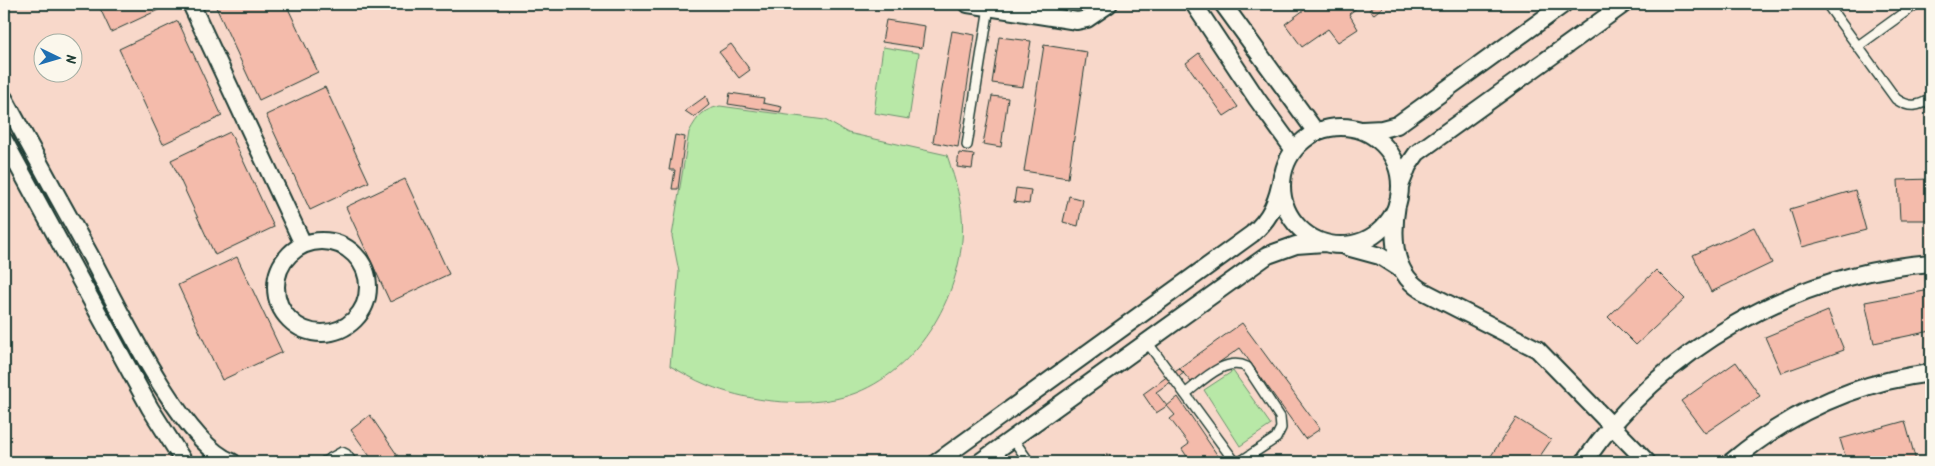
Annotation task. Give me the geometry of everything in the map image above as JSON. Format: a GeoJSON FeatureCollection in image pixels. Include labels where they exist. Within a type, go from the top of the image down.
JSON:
{"type":"FeatureCollection","features":[{"type":"Feature","properties":{"kind":"street"},"geometry":{"type":"LineString","coordinates":[[191,4],[304,244]]}},
{"type":"Feature","properties":{"kind":"street"},"geometry":{"type":"LineString","coordinates":[[968,4],[1076,21],[1087,19],[1109,4]]}},
{"type":"Feature","properties":{"kind":"street"},"geometry":{"type":"LineString","coordinates":[[1194,4],[1257,99],[1294,150]]}},
{"type":"Feature","properties":{"kind":"street"},"geometry":{"type":"LineString","coordinates":[[1223,4],[1316,132]]}},
{"type":"Feature","properties":{"kind":"street"},"geometry":{"type":"LineString","coordinates":[[937,462],[1252,234],[1265,222],[1275,206],[1286,162],[1304,139],[1316,132],[1337,127],[1375,130],[1397,125],[1564,4]]}},
{"type":"Feature","properties":{"kind":"street"},"geometry":{"type":"LineString","coordinates":[[980,462],[1268,255],[1296,245],[1351,245],[1366,240],[1379,231],[1390,219],[1405,172],[1417,153],[1624,4]]}},
{"type":"Feature","properties":{"kind":"street"},"geometry":{"type":"LineString","coordinates":[[1217,36],[1236,22]]}},
{"type":"Feature","properties":{"kind":"street"},"geometry":{"type":"LineString","coordinates":[[4,98],[158,381],[206,446],[223,459],[232,462]]}},
{"type":"Feature","properties":{"kind":"street"},"geometry":{"type":"LineString","coordinates":[[1359,130],[1373,136],[1384,146],[1393,159],[1399,173],[1394,236],[1402,270],[1410,282],[1421,290],[1537,349],[1647,462]]}},
{"type":"Feature","properties":{"kind":"street"},"geometry":{"type":"LineString","coordinates":[[4,140],[150,408],[184,462]]}},
{"type":"Feature","properties":{"kind":"street"},"geometry":{"type":"LineString","coordinates":[[1282,176],[1284,204],[1290,218],[1299,229],[1311,238],[1329,244],[1368,252],[1402,270]]}},
{"type":"Feature","properties":{"kind":"street"},"geometry":{"type":"LineString","coordinates":[[326,241],[347,248],[358,259],[365,272],[368,287],[365,302],[358,315],[347,326],[333,332],[318,333],[303,329],[290,321],[281,309],[276,294],[276,279],[281,265],[290,253],[304,244],[326,241]]}},
{"type":"Feature","properties":{"kind":"street"},"geometry":{"type":"LineString","coordinates":[[1584,462],[1611,426],[1639,397],[1681,360],[1707,341],[1762,309],[1814,288],[1852,276],[1883,269],[1931,263]]}},
{"type":"Feature","properties":{"kind":"street"},"geometry":{"type":"LineString","coordinates":[[1731,462],[1768,433],[1815,406],[1864,386],[1931,373]]}},
{"type":"Feature","properties":{"kind":"lane"},"geometry":{"type":"LineString","coordinates":[[1827,4],[1896,99],[1908,105],[1916,106],[1931,98]]}},
{"type":"Feature","properties":{"kind":"lane"},"geometry":{"type":"LineString","coordinates":[[1858,46],[1916,4]]}},
{"type":"Feature","properties":{"kind":"lane"},"geometry":{"type":"LineString","coordinates":[[967,145],[989,7]]}},
{"type":"Feature","properties":{"kind":"lane"},"geometry":{"type":"LineString","coordinates":[[1147,342],[1235,462]]}},
{"type":"Feature","properties":{"kind":"lane"},"geometry":{"type":"LineString","coordinates":[[1185,394],[1226,365],[1238,362],[1247,367],[1280,417],[1281,428],[1276,438],[1240,462]]}},
{"type":"Feature","properties":{"kind":"lane"},"geometry":{"type":"LineString","coordinates":[[1013,439],[1029,462]]}},
{"type":"Feature","properties":{"kind":"lane"},"geometry":{"type":"LineString","coordinates":[[324,462],[342,452],[352,462]]}},
{"type":"Feature","properties":{"kind":"shaded area"},"geometry":{"type":"Polygon","coordinates":[[[4,4],[1931,4],[1931,462],[4,462],[4,4]]]}},
{"type":"Feature","properties":{"kind":"green space"},"geometry":{"type":"Polygon","coordinates":[[[883,47],[919,53],[909,119],[874,113],[883,47]]]}},
{"type":"Feature","properties":{"kind":"green space"},"geometry":{"type":"Polygon","coordinates":[[[720,106],[825,120],[848,133],[947,155],[961,207],[963,229],[958,267],[937,319],[921,342],[902,363],[881,380],[856,393],[829,400],[782,402],[736,395],[697,381],[670,366],[679,272],[672,236],[689,132],[701,114],[720,106]]]}},
{"type":"Feature","properties":{"kind":"green space"},"geometry":{"type":"Polygon","coordinates":[[[1233,371],[1271,425],[1240,446],[1204,390],[1233,371]]]}},
{"type":"Feature","properties":{"kind":"building"},"geometry":{"type":"Polygon","coordinates":[[[98,4],[171,4],[111,32],[98,4]]]}},
{"type":"Feature","properties":{"kind":"building"},"geometry":{"type":"Polygon","coordinates":[[[216,4],[286,4],[318,72],[259,100],[216,4]]]}},
{"type":"Feature","properties":{"kind":"building"},"geometry":{"type":"Polygon","coordinates":[[[1312,4],[1362,4],[1349,14],[1358,29],[1338,42],[1328,29],[1302,47],[1285,24],[1312,4]]]}},
{"type":"Feature","properties":{"kind":"building"},"geometry":{"type":"Polygon","coordinates":[[[1376,4],[1381,4],[1383,7],[1374,14],[1369,10],[1376,4]]]}},
{"type":"Feature","properties":{"kind":"building"},"geometry":{"type":"Polygon","coordinates":[[[886,20],[925,26],[922,48],[882,42],[886,20]]]}},
{"type":"Feature","properties":{"kind":"building"},"geometry":{"type":"Polygon","coordinates":[[[178,21],[222,116],[163,144],[119,49],[178,21]]]}},
{"type":"Feature","properties":{"kind":"building"},"geometry":{"type":"Polygon","coordinates":[[[952,31],[975,35],[958,147],[933,142],[952,31]]]}},
{"type":"Feature","properties":{"kind":"building"},"geometry":{"type":"Polygon","coordinates":[[[999,37],[1031,41],[1023,87],[992,83],[999,37]]]}},
{"type":"Feature","properties":{"kind":"building"},"geometry":{"type":"Polygon","coordinates":[[[731,44],[750,70],[739,78],[719,52],[731,44]]]}},
{"type":"Feature","properties":{"kind":"building"},"geometry":{"type":"Polygon","coordinates":[[[1044,45],[1087,52],[1068,178],[1024,171],[1044,45]]]}},
{"type":"Feature","properties":{"kind":"building"},"geometry":{"type":"Polygon","coordinates":[[[1199,53],[1238,107],[1224,116],[1186,63],[1199,53]]]}},
{"type":"Feature","properties":{"kind":"building"},"geometry":{"type":"Polygon","coordinates":[[[325,87],[369,182],[310,210],[266,115],[325,87]]]}},
{"type":"Feature","properties":{"kind":"building"},"geometry":{"type":"Polygon","coordinates":[[[730,93],[764,98],[763,103],[782,107],[780,112],[728,104],[730,93]]]}},
{"type":"Feature","properties":{"kind":"building"},"geometry":{"type":"Polygon","coordinates":[[[706,96],[709,105],[694,117],[685,111],[706,96]]]}},
{"type":"Feature","properties":{"kind":"building"},"geometry":{"type":"Polygon","coordinates":[[[992,96],[1008,98],[1001,147],[983,144],[992,96]]]}},
{"type":"Feature","properties":{"kind":"building"},"geometry":{"type":"Polygon","coordinates":[[[230,132],[274,227],[215,255],[171,160],[230,132]]]}},
{"type":"Feature","properties":{"kind":"building"},"geometry":{"type":"Polygon","coordinates":[[[675,135],[685,137],[678,189],[672,189],[675,170],[669,170],[675,135]]]}},
{"type":"Feature","properties":{"kind":"building"},"geometry":{"type":"Polygon","coordinates":[[[959,153],[974,155],[972,169],[957,167],[959,153]]]}},
{"type":"Feature","properties":{"kind":"building"},"geometry":{"type":"Polygon","coordinates":[[[405,179],[449,274],[390,302],[346,207],[405,179]]]}},
{"type":"Feature","properties":{"kind":"building"},"geometry":{"type":"Polygon","coordinates":[[[1931,179],[1931,220],[1900,220],[1898,180],[1931,179]]]}},
{"type":"Feature","properties":{"kind":"building"},"geometry":{"type":"Polygon","coordinates":[[[1016,188],[1031,190],[1029,204],[1014,202],[1016,188]]]}},
{"type":"Feature","properties":{"kind":"building"},"geometry":{"type":"Polygon","coordinates":[[[1855,190],[1866,230],[1802,247],[1790,209],[1855,190]]]}},
{"type":"Feature","properties":{"kind":"building"},"geometry":{"type":"Polygon","coordinates":[[[1069,196],[1083,200],[1078,226],[1063,222],[1069,196]]]}},
{"type":"Feature","properties":{"kind":"building"},"geometry":{"type":"Polygon","coordinates":[[[1754,227],[1772,263],[1711,292],[1693,255],[1754,227]]]}},
{"type":"Feature","properties":{"kind":"building"},"geometry":{"type":"Polygon","coordinates":[[[237,257],[282,352],[222,380],[178,285],[237,257]]]}},
{"type":"Feature","properties":{"kind":"building"},"geometry":{"type":"Polygon","coordinates":[[[1656,270],[1685,299],[1636,345],[1608,317],[1656,270]]]}},
{"type":"Feature","properties":{"kind":"building"},"geometry":{"type":"Polygon","coordinates":[[[1930,290],[1931,331],[1874,343],[1865,302],[1930,290]]]}},
{"type":"Feature","properties":{"kind":"building"},"geometry":{"type":"Polygon","coordinates":[[[1828,311],[1844,350],[1781,373],[1765,337],[1828,311]]]}},
{"type":"Feature","properties":{"kind":"building"},"geometry":{"type":"Polygon","coordinates":[[[1242,323],[1320,429],[1305,439],[1240,348],[1191,382],[1179,368],[1242,323]]]}},
{"type":"Feature","properties":{"kind":"building"},"geometry":{"type":"Polygon","coordinates":[[[1736,362],[1760,396],[1705,433],[1681,401],[1736,362]]]}},
{"type":"Feature","properties":{"kind":"building"},"geometry":{"type":"Polygon","coordinates":[[[1179,368],[1184,373],[1156,392],[1167,406],[1156,413],[1143,394],[1179,368]]]}},
{"type":"Feature","properties":{"kind":"building"},"geometry":{"type":"Polygon","coordinates":[[[1178,397],[1222,462],[1201,462],[1197,457],[1190,461],[1182,449],[1189,444],[1170,419],[1175,415],[1167,406],[1178,397]]]}},
{"type":"Feature","properties":{"kind":"building"},"geometry":{"type":"Polygon","coordinates":[[[370,415],[402,462],[374,462],[351,430],[370,415]]]}},
{"type":"Feature","properties":{"kind":"building"},"geometry":{"type":"Polygon","coordinates":[[[1516,418],[1551,440],[1536,462],[1487,462],[1516,418]]]}},
{"type":"Feature","properties":{"kind":"building"},"geometry":{"type":"Polygon","coordinates":[[[1905,421],[1916,461],[1847,462],[1840,439],[1905,421]]]}},
{"type":"Feature","properties":{"kind":"building"},"geometry":{"type":"Polygon","coordinates":[[[1108,454],[1114,462],[1095,462],[1108,454]]]}}]}
